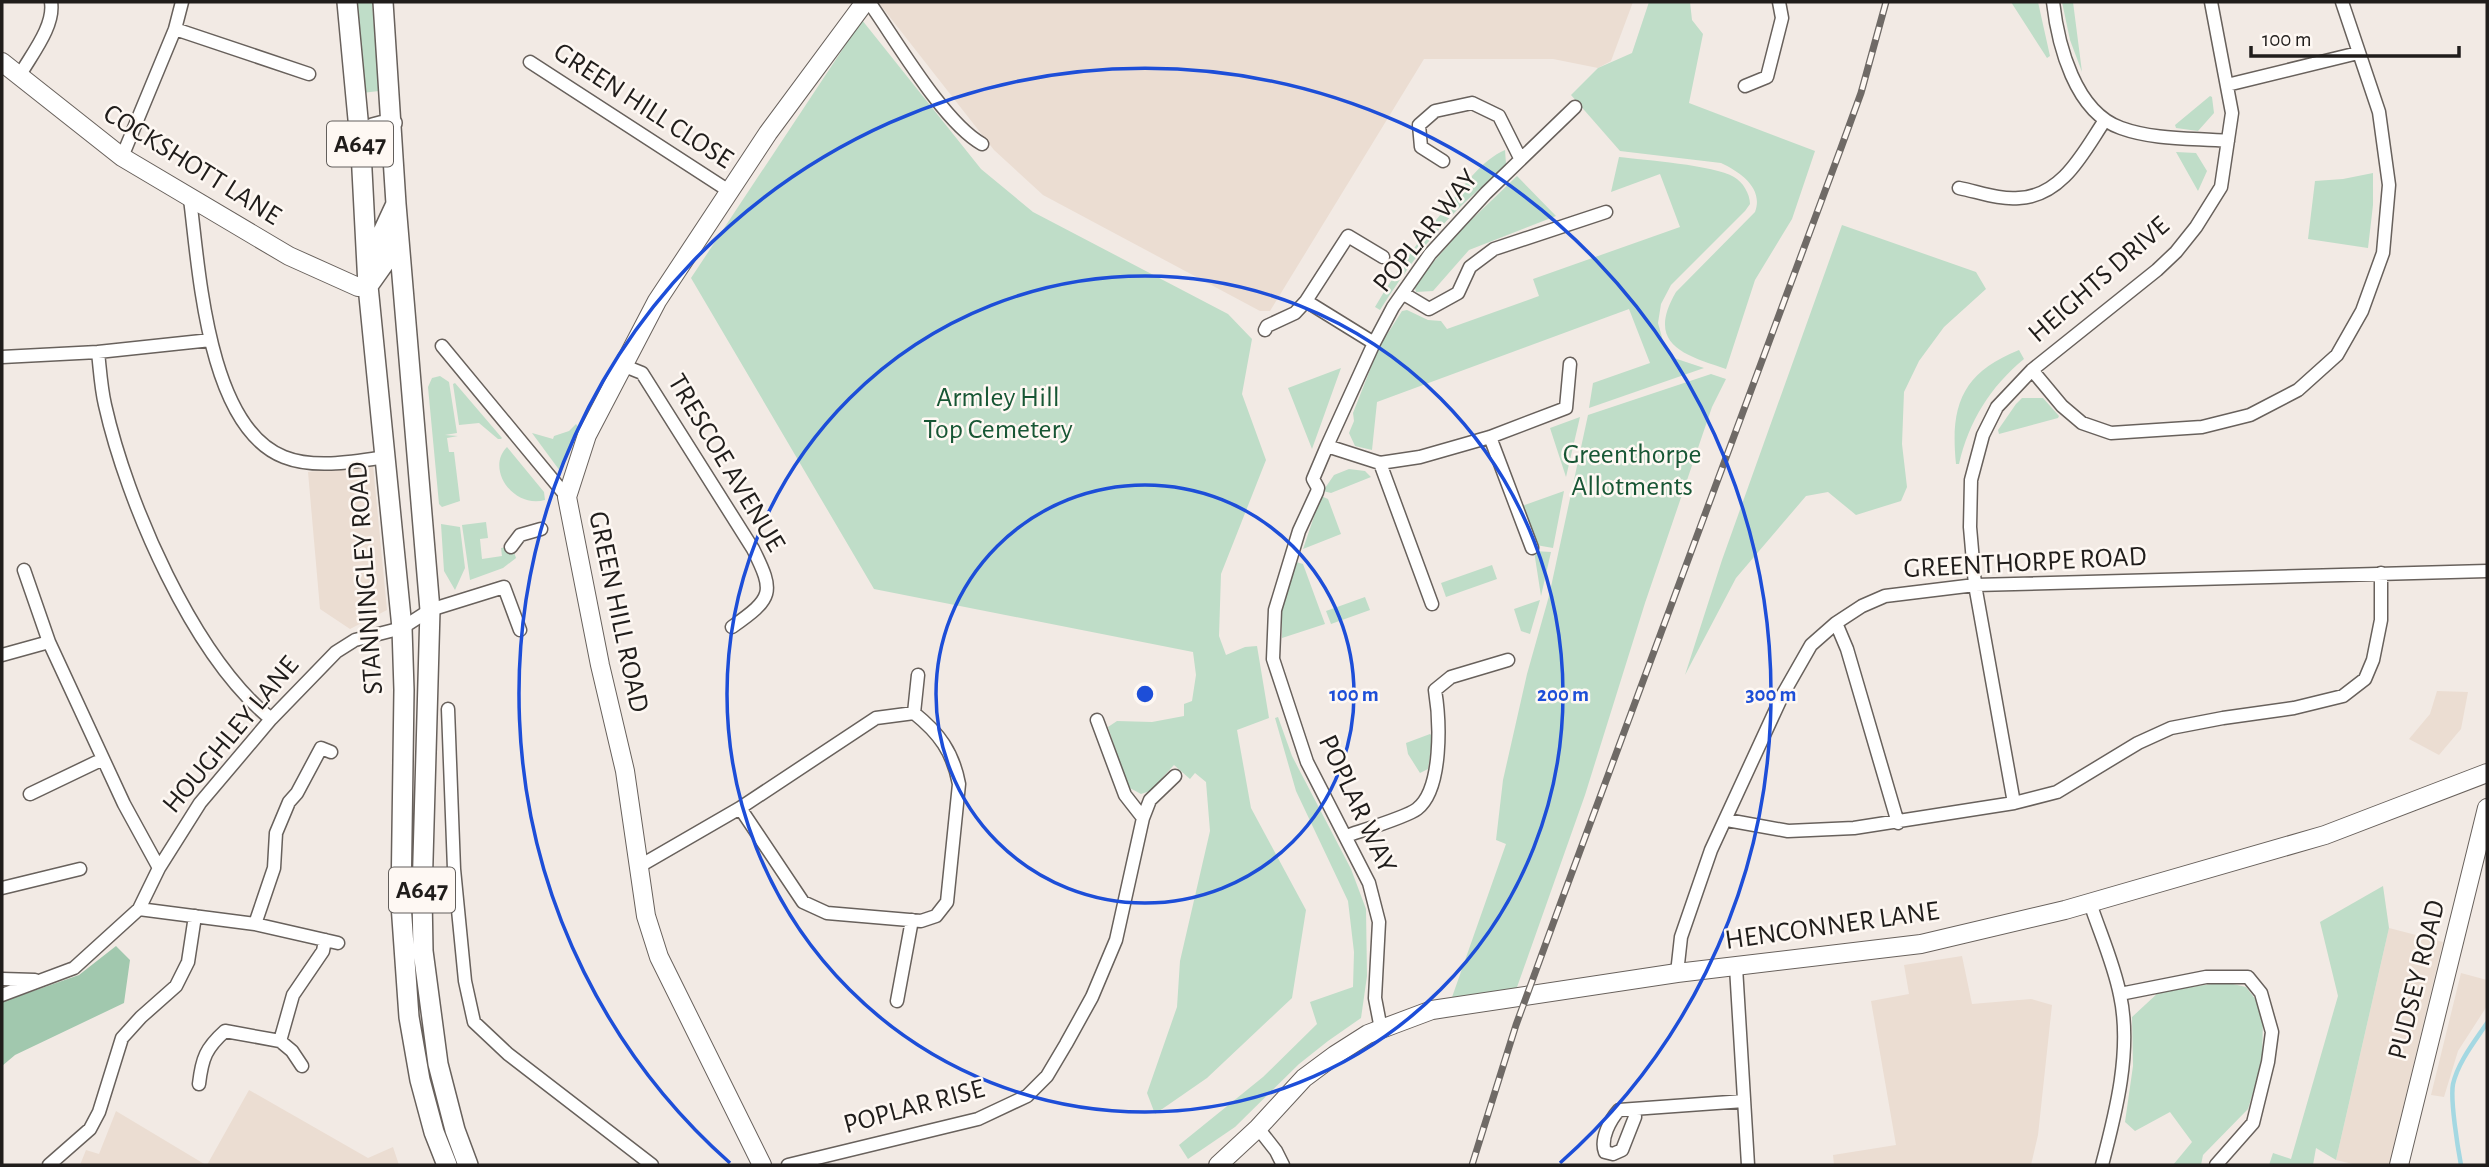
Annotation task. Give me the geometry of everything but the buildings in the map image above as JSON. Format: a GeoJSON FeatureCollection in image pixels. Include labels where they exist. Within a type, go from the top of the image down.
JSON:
{"type":"FeatureCollection","features":[{"type":"Feature","properties":{"kind":"main road","name":"STANNINGLEY ROAD"},"geometry":{"type":"LineString","coordinates":[[347,2],[361,151],[368,286],[401,628],[404,690],[401,904],[409,1017],[420,1080],[443,1159]]}},
{"type":"Feature","properties":{"kind":"main road","name":"STANNINGLEY ROAD"},"geometry":{"type":"LineString","coordinates":[[383,2],[396,204],[430,610],[422,895],[423,951],[438,1064],[455,1130]]}},
{"type":"Feature","properties":{"kind":"main road"},"geometry":{"type":"LineString","coordinates":[[361,151],[373,128],[392,123]]}},
{"type":"Feature","properties":{"kind":"main road"},"geometry":{"type":"LineString","coordinates":[[396,204],[383,232],[385,262],[368,286],[405,312]]}},
{"type":"Feature","properties":{"kind":"main road","name":"A647"},"geometry":{"type":"LineString","coordinates":[[455,1130],[468,1165]]}},
{"type":"Feature","properties":{"kind":"main road","name":"A647"},"geometry":{"type":"LineString","coordinates":[[455,1130],[477,1165]]}},
{"type":"Feature","properties":{"kind":"street"},"geometry":{"type":"LineString","coordinates":[[20,75],[46,27],[52,9],[51,2]]}},
{"type":"Feature","properties":{"kind":"street"},"geometry":{"type":"LineString","coordinates":[[122,158],[175,29],[182,2]]}},
{"type":"Feature","properties":{"kind":"street"},"geometry":{"type":"LineString","coordinates":[[867,2],[942,106],[968,136],[982,144]]}},
{"type":"Feature","properties":{"kind":"street","name":"GREEN HILL ROAD"},"geometry":{"type":"LineString","coordinates":[[762,1165],[659,957],[646,916],[625,771],[600,665],[567,497],[587,435],[657,300],[768,133],[867,2]]}},
{"type":"Feature","properties":{"kind":"street"},"geometry":{"type":"LineString","coordinates":[[1745,86],[1771,79],[1782,18],[1779,2]]}},
{"type":"Feature","properties":{"kind":"street"},"geometry":{"type":"LineString","coordinates":[[2053,2],[2068,64],[2082,97],[2105,120],[2119,128],[2144,134],[2228,141]]}},
{"type":"Feature","properties":{"kind":"street","name":"HEIGHTS DRIVE"},"geometry":{"type":"LineString","coordinates":[[2014,803],[1975,585],[1970,527],[1971,480],[1983,435],[1997,407],[2032,370],[2176,252],[2196,227],[2221,187],[2232,113],[2211,2]]}},
{"type":"Feature","properties":{"kind":"street"},"geometry":{"type":"LineString","coordinates":[[2032,370],[2062,406],[2082,423],[2111,433],[2202,427],[2250,415],[2298,390],[2337,355],[2362,311],[2383,253],[2389,185],[2379,112],[2342,2]]}},
{"type":"Feature","properties":{"kind":"street"},"geometry":{"type":"LineString","coordinates":[[175,29],[309,74]]}},
{"type":"Feature","properties":{"kind":"street"},"geometry":{"type":"LineString","coordinates":[[2227,85],[2358,53]]}},
{"type":"Feature","properties":{"kind":"street","name":"COCKSHOTT LANE"},"geometry":{"type":"LineString","coordinates":[[2,62],[122,158],[289,256],[358,287],[368,286]]}},
{"type":"Feature","properties":{"kind":"street","name":"GREEN HILL CLOSE"},"geometry":{"type":"LineString","coordinates":[[530,62],[729,191]]}},
{"type":"Feature","properties":{"kind":"street"},"geometry":{"type":"LineString","coordinates":[[1443,161],[1421,147],[1419,125],[1435,111],[1472,103],[1499,116],[1520,159]]}},
{"type":"Feature","properties":{"kind":"street","name":"POPLAR WAY"},"geometry":{"type":"LineString","coordinates":[[1381,1029],[1375,999],[1379,922],[1369,883],[1307,762],[1273,659],[1275,610],[1299,531],[1317,492],[1318,488],[1313,479],[1393,307],[1430,254],[1520,159],[1575,107]]}},
{"type":"Feature","properties":{"kind":"street"},"geometry":{"type":"LineString","coordinates":[[1959,188],[1997,197],[2020,199],[2046,192],[2068,174],[2105,120]]}},
{"type":"Feature","properties":{"kind":"street"},"geometry":{"type":"LineString","coordinates":[[190,199],[195,253],[211,341],[232,403],[246,427],[266,447],[284,457],[311,464],[385,457]]}},
{"type":"Feature","properties":{"kind":"street"},"geometry":{"type":"LineString","coordinates":[[1404,294],[1429,309],[1458,293],[1470,267],[1494,249],[1606,212]]}},
{"type":"Feature","properties":{"kind":"street"},"geometry":{"type":"LineString","coordinates":[[1265,330],[1267,326],[1295,313],[1306,301],[1348,236],[1383,257]]}},
{"type":"Feature","properties":{"kind":"street"},"geometry":{"type":"LineString","coordinates":[[1306,301],[1374,343]]}},
{"type":"Feature","properties":{"kind":"street"},"geometry":{"type":"LineString","coordinates":[[2,357],[98,352],[211,341]]}},
{"type":"Feature","properties":{"kind":"street"},"geometry":{"type":"LineString","coordinates":[[442,346],[567,497]]}},
{"type":"Feature","properties":{"kind":"street"},"geometry":{"type":"LineString","coordinates":[[98,352],[105,404],[117,448],[139,511],[165,571],[191,620],[219,660],[249,701],[271,719]]}},
{"type":"Feature","properties":{"kind":"street"},"geometry":{"type":"LineString","coordinates":[[1327,446],[1380,463],[1420,457],[1490,437],[1566,408],[1570,364]]}},
{"type":"Feature","properties":{"kind":"street","name":"TRESCOE AVENUE"},"geometry":{"type":"LineString","coordinates":[[622,365],[642,373],[752,549],[766,576],[768,592],[758,609],[732,627]]}},
{"type":"Feature","properties":{"kind":"street"},"geometry":{"type":"LineString","coordinates":[[1490,437],[1532,548]]}},
{"type":"Feature","properties":{"kind":"street"},"geometry":{"type":"LineString","coordinates":[[1380,463],[1432,604]]}},
{"type":"Feature","properties":{"kind":"street"},"geometry":{"type":"LineString","coordinates":[[511,547],[520,535],[541,529]]}},
{"type":"Feature","properties":{"kind":"street"},"geometry":{"type":"LineString","coordinates":[[24,570],[49,642],[103,759],[159,868]]}},
{"type":"Feature","properties":{"kind":"street","name":"GREENTHORPE ROAD"},"geometry":{"type":"LineString","coordinates":[[1677,973],[1681,937],[1711,849],[1727,820],[1783,694],[1811,645],[1836,623],[1862,606],[1885,596],[1975,585],[2487,571]]}},
{"type":"Feature","properties":{"kind":"street"},"geometry":{"type":"LineString","coordinates":[[1727,820],[1788,831],[1854,828],[2014,803],[2057,792],[2137,743],[2172,728],[2294,708],[2343,696],[2365,679],[2373,660],[2381,620],[2381,573]]}},
{"type":"Feature","properties":{"kind":"street","name":"HOUGHLEY LANE"},"geometry":{"type":"LineString","coordinates":[[2,995],[74,968],[139,909],[159,868],[200,803],[271,719],[336,652],[355,640],[401,628],[430,610],[504,587],[520,630]]}},
{"type":"Feature","properties":{"kind":"street"},"geometry":{"type":"LineString","coordinates":[[1836,623],[1847,649],[1898,823]]}},
{"type":"Feature","properties":{"kind":"street"},"geometry":{"type":"LineString","coordinates":[[2,655],[49,642]]}},
{"type":"Feature","properties":{"kind":"street"},"geometry":{"type":"LineString","coordinates":[[1346,836],[1417,810],[1428,794],[1440,741],[1435,690],[1451,677],[1508,660]]}},
{"type":"Feature","properties":{"kind":"street"},"geometry":{"type":"LineString","coordinates":[[914,713],[918,675]]}},
{"type":"Feature","properties":{"kind":"street"},"geometry":{"type":"LineString","coordinates":[[448,709],[454,869],[465,981],[474,1021],[508,1054],[652,1165]]}},
{"type":"Feature","properties":{"kind":"street"},"geometry":{"type":"LineString","coordinates":[[638,867],[740,808],[876,718],[914,713],[944,742],[956,765],[959,784],[947,902],[936,915],[921,920],[827,913],[803,902],[740,808]]}},
{"type":"Feature","properties":{"kind":"street"},"geometry":{"type":"LineString","coordinates":[[1097,720],[1125,795],[1143,818]]}},
{"type":"Feature","properties":{"kind":"street"},"geometry":{"type":"LineString","coordinates":[[255,924],[274,868],[276,833],[289,802],[297,793],[321,748],[331,752]]}},
{"type":"Feature","properties":{"kind":"street"},"geometry":{"type":"LineString","coordinates":[[30,794],[103,759]]}},
{"type":"Feature","properties":{"kind":"street","name":"HENCONNER LANE"},"geometry":{"type":"LineString","coordinates":[[1218,1165],[1258,1128],[1304,1078],[1359,1040],[1432,1010],[1677,973],[1921,944],[2090,903],[2325,835],[2487,773]]}},
{"type":"Feature","properties":{"kind":"street","name":"POPLAR RISE"},"geometry":{"type":"LineString","coordinates":[[788,1165],[978,1119],[1027,1096],[1047,1076],[1092,997],[1116,940],[1143,818],[1150,800],[1175,776]]}},
{"type":"Feature","properties":{"kind":"street","name":"PUDSEY ROAD"},"geometry":{"type":"LineString","coordinates":[[2399,1165],[2487,808]]}},
{"type":"Feature","properties":{"kind":"street"},"geometry":{"type":"LineString","coordinates":[[2,888],[80,869]]}},
{"type":"Feature","properties":{"kind":"street"},"geometry":{"type":"LineString","coordinates":[[2090,903],[2120,994],[2124,1029],[2122,1066],[2112,1128],[2102,1165]]}},
{"type":"Feature","properties":{"kind":"street"},"geometry":{"type":"LineString","coordinates":[[139,909],[255,924],[331,942],[293,995],[280,1041]]}},
{"type":"Feature","properties":{"kind":"street"},"geometry":{"type":"LineString","coordinates":[[49,1165],[90,1129],[99,1112],[122,1038],[176,986],[188,962],[195,916]]}},
{"type":"Feature","properties":{"kind":"street"},"geometry":{"type":"LineString","coordinates":[[897,1002],[912,920]]}},
{"type":"Feature","properties":{"kind":"street"},"geometry":{"type":"LineString","coordinates":[[1736,967],[1748,1165]]}},
{"type":"Feature","properties":{"kind":"street"},"geometry":{"type":"LineString","coordinates":[[2120,994],[2206,977],[2248,977],[2261,993],[2272,1032],[2268,1062],[2253,1123],[2216,1165]]}},
{"type":"Feature","properties":{"kind":"street"},"geometry":{"type":"LineString","coordinates":[[2,979],[42,981]]}},
{"type":"Feature","properties":{"kind":"street"},"geometry":{"type":"LineString","coordinates":[[199,1084],[201,1063],[210,1044],[225,1031],[280,1041],[292,1051],[302,1066]]}},
{"type":"Feature","properties":{"kind":"street"},"geometry":{"type":"LineString","coordinates":[[1634,1110],[1744,1101]]}},
{"type":"Feature","properties":{"kind":"street"},"geometry":{"type":"LineString","coordinates":[[1258,1128],[1283,1165]]}},
{"type":"Feature","properties":{"kind":"shaded area"},"geometry":{"type":"Polygon","coordinates":[[[878,2],[1633,2],[1611,61],[1598,68],[1553,59],[1424,59],[1270,311],[1260,311],[1043,195],[994,150],[878,2]]]}},
{"type":"Feature","properties":{"kind":"shaded area"},"geometry":{"type":"Polygon","coordinates":[[[373,465],[387,610],[350,629],[320,609],[308,472],[373,465]]]}},
{"type":"Feature","properties":{"kind":"shaded area"},"geometry":{"type":"Polygon","coordinates":[[[2437,691],[2468,692],[2461,729],[2439,755],[2409,739],[2430,714],[2437,691]]]}},
{"type":"Feature","properties":{"kind":"shaded area"},"geometry":{"type":"Polygon","coordinates":[[[2389,928],[2443,942],[2389,1165],[2357,1165],[2336,1160],[2389,928]]]}},
{"type":"Feature","properties":{"kind":"shaded area"},"geometry":{"type":"Polygon","coordinates":[[[1962,956],[1972,1004],[2031,999],[2052,1005],[2038,1135],[2031,1165],[1834,1165],[1833,1155],[1896,1145],[1871,1001],[1909,994],[1904,965],[1962,956]]]}},
{"type":"Feature","properties":{"kind":"shaded area"},"geometry":{"type":"Polygon","coordinates":[[[2461,973],[2487,980],[2487,1006],[2458,1051],[2444,1097],[2431,1095],[2461,973]]]}},
{"type":"Feature","properties":{"kind":"shaded area"},"geometry":{"type":"Polygon","coordinates":[[[249,1090],[368,1158],[393,1147],[399,1165],[207,1165],[249,1090]]]}},
{"type":"Feature","properties":{"kind":"shaded area"},"geometry":{"type":"Polygon","coordinates":[[[116,1111],[206,1165],[80,1165],[86,1150],[99,1154],[116,1111]]]}},
{"type":"Feature","properties":{"kind":"green space"},"geometry":{"type":"Polygon","coordinates":[[[356,2],[372,2],[379,91],[362,93],[356,2]]]}},
{"type":"Feature","properties":{"kind":"green space"},"geometry":{"type":"Polygon","coordinates":[[[1649,2],[1690,2],[1692,20],[1703,34],[1689,103],[1815,151],[1792,219],[1755,280],[1726,369],[1697,359],[1674,345],[1667,336],[1665,324],[1676,292],[1755,212],[1757,203],[1753,188],[1736,171],[1721,163],[1620,151],[1571,95],[1598,68],[1632,53],[1649,2]]]}},
{"type":"Feature","properties":{"kind":"green space"},"geometry":{"type":"Polygon","coordinates":[[[2011,2],[2038,2],[2050,56],[2047,58],[2011,2]]]}},
{"type":"Feature","properties":{"kind":"green space"},"geometry":{"type":"Polygon","coordinates":[[[2062,2],[2073,2],[2082,72],[2070,40],[2062,2]]]}},
{"type":"Feature","properties":{"kind":"green space","name":"Armley Hill Top Cemetery"},"geometry":{"type":"Polygon","coordinates":[[[862,20],[981,169],[1033,212],[1228,314],[1252,339],[1242,394],[1266,460],[1221,574],[1219,636],[1226,655],[1245,647],[1257,646],[1269,718],[1237,730],[1251,808],[1306,910],[1292,998],[1207,1078],[1155,1114],[1147,1093],[1177,1007],[1180,961],[1210,831],[1206,782],[1195,773],[1190,779],[1174,765],[1150,791],[1141,794],[1128,787],[1108,727],[1117,721],[1152,722],[1184,716],[1184,704],[1192,701],[1196,675],[1193,652],[874,589],[691,278],[862,20]]]}},
{"type":"Feature","properties":{"kind":"green space"},"geometry":{"type":"Polygon","coordinates":[[[2210,96],[2214,113],[2198,131],[2176,128],[2175,125],[2210,96]]]}},
{"type":"Feature","properties":{"kind":"green space"},"geometry":{"type":"Polygon","coordinates":[[[1505,150],[1506,164],[1436,233],[1380,310],[1375,307],[1430,227],[1482,166],[1505,150]]]}},
{"type":"Feature","properties":{"kind":"green space"},"geometry":{"type":"Polygon","coordinates":[[[2176,152],[2196,153],[2207,171],[2198,191],[2176,152]]]}},
{"type":"Feature","properties":{"kind":"green space"},"geometry":{"type":"Polygon","coordinates":[[[1619,157],[1711,169],[1737,179],[1747,192],[1750,204],[1745,211],[1671,285],[1661,304],[1658,323],[1665,348],[1674,358],[1704,368],[1589,408],[1593,383],[1650,363],[1629,309],[1377,402],[1372,450],[1355,446],[1349,433],[1354,421],[1353,413],[1379,347],[1402,311],[1407,310],[1428,320],[1441,321],[1447,329],[1539,296],[1533,279],[1680,227],[1660,174],[1611,192],[1619,157]]]}},
{"type":"Feature","properties":{"kind":"green space"},"geometry":{"type":"Polygon","coordinates":[[[2373,173],[2373,205],[2368,248],[2308,239],[2315,181],[2373,173]]]}},
{"type":"Feature","properties":{"kind":"green space"},"geometry":{"type":"Polygon","coordinates":[[[1517,176],[1556,216],[1469,250],[1433,291],[1416,292],[1414,284],[1465,226],[1517,176]]]}},
{"type":"Feature","properties":{"kind":"green space"},"geometry":{"type":"Polygon","coordinates":[[[1842,225],[1976,272],[1986,289],[1944,327],[1919,361],[1904,392],[1902,444],[1907,487],[1901,501],[1856,515],[1828,492],[1806,496],[1736,578],[1685,675],[1722,560],[1842,225]]]}},
{"type":"Feature","properties":{"kind":"green space"},"geometry":{"type":"Polygon","coordinates":[[[2019,350],[2024,359],[2001,381],[1982,406],[1963,448],[1959,464],[1956,464],[1955,425],[1964,393],[1984,369],[2019,350]]]}},
{"type":"Feature","properties":{"kind":"green space"},"geometry":{"type":"Polygon","coordinates":[[[1341,368],[1312,449],[1288,388],[1341,368]]]}},
{"type":"Feature","properties":{"kind":"green space","name":"Greenthorpe Allotments"},"geometry":{"type":"Polygon","coordinates":[[[1711,374],[1726,379],[1712,407],[1645,603],[1585,795],[1516,990],[1451,1000],[1506,844],[1496,840],[1503,780],[1527,674],[1549,596],[1588,415],[1711,374]]]}},
{"type":"Feature","properties":{"kind":"green space"},"geometry":{"type":"Polygon","coordinates":[[[440,376],[449,382],[457,433],[445,435],[458,436],[447,438],[449,452],[454,452],[460,501],[442,507],[439,504],[428,387],[432,378],[440,376]]]}},
{"type":"Feature","properties":{"kind":"green space"},"geometry":{"type":"Polygon","coordinates":[[[455,383],[501,439],[479,423],[459,425],[455,383]]]}},
{"type":"Feature","properties":{"kind":"green space"},"geometry":{"type":"Polygon","coordinates":[[[2022,398],[2043,398],[2058,418],[1999,434],[1998,430],[2022,398]]]}},
{"type":"Feature","properties":{"kind":"green space"},"geometry":{"type":"Polygon","coordinates":[[[1580,417],[1566,477],[1550,428],[1580,417]]]}},
{"type":"Feature","properties":{"kind":"green space"},"geometry":{"type":"Polygon","coordinates":[[[576,424],[579,428],[560,471],[532,433],[553,439],[576,424]]]}},
{"type":"Feature","properties":{"kind":"green space"},"geometry":{"type":"Polygon","coordinates":[[[507,447],[544,492],[545,500],[523,499],[506,485],[499,466],[507,447]]]}},
{"type":"Feature","properties":{"kind":"green space"},"geometry":{"type":"Polygon","coordinates":[[[1349,469],[1365,471],[1371,477],[1331,493],[1323,491],[1334,475],[1349,469]]]}},
{"type":"Feature","properties":{"kind":"green space"},"geometry":{"type":"Polygon","coordinates":[[[1564,491],[1553,548],[1536,545],[1522,506],[1564,491]]]}},
{"type":"Feature","properties":{"kind":"green space"},"geometry":{"type":"Polygon","coordinates":[[[1321,496],[1328,499],[1341,534],[1303,549],[1321,496]]]}},
{"type":"Feature","properties":{"kind":"green space"},"geometry":{"type":"Polygon","coordinates":[[[486,522],[488,538],[480,539],[482,559],[502,556],[501,548],[511,550],[516,558],[503,568],[470,580],[462,525],[486,522]]]}},
{"type":"Feature","properties":{"kind":"green space"},"geometry":{"type":"Polygon","coordinates":[[[441,524],[460,527],[465,568],[455,590],[444,571],[441,524]]]}},
{"type":"Feature","properties":{"kind":"green space"},"geometry":{"type":"Polygon","coordinates":[[[1534,551],[1551,552],[1541,596],[1534,551]]]}},
{"type":"Feature","properties":{"kind":"green space"},"geometry":{"type":"Polygon","coordinates":[[[1296,562],[1303,564],[1325,624],[1282,638],[1282,606],[1296,562]]]}},
{"type":"Feature","properties":{"kind":"green space"},"geometry":{"type":"Polygon","coordinates":[[[1492,565],[1497,579],[1446,597],[1441,583],[1492,565]]]}},
{"type":"Feature","properties":{"kind":"green space"},"geometry":{"type":"Polygon","coordinates":[[[1365,597],[1370,610],[1331,624],[1326,611],[1365,597]]]}},
{"type":"Feature","properties":{"kind":"green space"},"geometry":{"type":"Polygon","coordinates":[[[1540,600],[1530,634],[1521,631],[1514,609],[1540,600]]]}},
{"type":"Feature","properties":{"kind":"green space"},"geometry":{"type":"Polygon","coordinates":[[[1278,717],[1292,756],[1351,869],[1366,909],[1367,976],[1361,1018],[1299,1064],[1235,1127],[1188,1159],[1179,1145],[1263,1077],[1317,1024],[1310,1002],[1353,987],[1354,952],[1348,901],[1296,791],[1275,718],[1278,717]]]}},
{"type":"Feature","properties":{"kind":"green space"},"geometry":{"type":"Polygon","coordinates":[[[1430,734],[1433,737],[1428,769],[1420,773],[1408,754],[1406,743],[1430,734]]]}},
{"type":"Feature","properties":{"kind":"green space"},"geometry":{"type":"Polygon","coordinates":[[[2383,886],[2389,928],[2336,1160],[2316,1148],[2313,1165],[2269,1165],[2273,1153],[2291,1159],[2338,996],[2320,922],[2383,886]]]}},
{"type":"Feature","properties":{"kind":"green space"},"geometry":{"type":"Polygon","coordinates":[[[116,946],[130,960],[124,1003],[15,1055],[2,1066],[2,1002],[79,975],[116,946]]]}},
{"type":"Feature","properties":{"kind":"green space"},"geometry":{"type":"Polygon","coordinates":[[[2224,982],[2246,987],[2260,1005],[2263,1018],[2262,1062],[2248,1109],[2203,1155],[2201,1165],[2173,1165],[2192,1142],[2170,1112],[2135,1131],[2125,1122],[2133,1066],[2132,1017],[2159,992],[2224,982]]]}},
{"type":"Feature","properties":{"kind":"waterway"},"geometry":{"type":"LineString","coordinates":[[2461,1165],[2453,1112],[2453,1084],[2463,1060],[2487,1023]]}},
{"type":"Feature","properties":{"kind":"railway"},"geometry":{"type":"LineString","coordinates":[[1472,1165],[1516,1025],[1861,93],[1886,2]]}}]}
